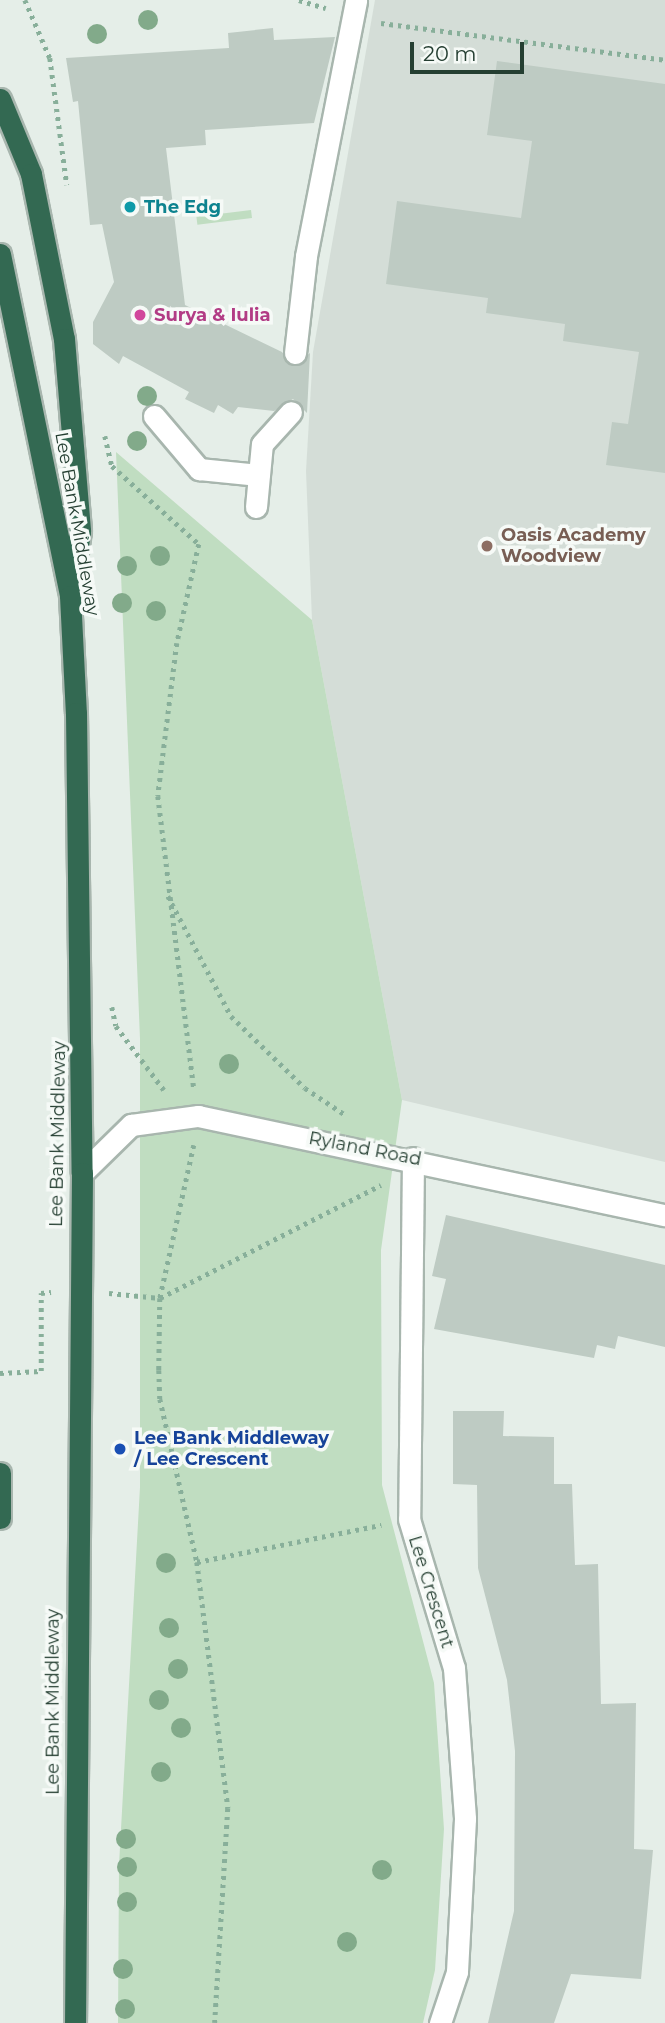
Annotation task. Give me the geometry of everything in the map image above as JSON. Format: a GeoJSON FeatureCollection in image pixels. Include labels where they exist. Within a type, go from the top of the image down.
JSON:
{"type":"FeatureCollection","features":[{"type":"Feature","properties":{"kind":"highway"},"geometry":{"type":"LineString","coordinates":[[0,99],[31,174],[64,339],[80,531],[70,596]]}},
{"type":"Feature","properties":{"kind":"highway","name":"Lee Bank Middleway"},"geometry":{"type":"LineString","coordinates":[[0,254],[70,596],[82,864],[75,2023]]}},
{"type":"Feature","properties":{"kind":"highway"},"geometry":{"type":"LineString","coordinates":[[0,1473],[0,1518]]}},
{"type":"Feature","properties":{"kind":"street"},"geometry":{"type":"LineString","coordinates":[[295,352],[328,131],[355,8]]}},
{"type":"Feature","properties":{"kind":"street"},"geometry":{"type":"LineString","coordinates":[[256,507],[262,444],[291,412]]}},
{"type":"Feature","properties":{"kind":"street"},"geometry":{"type":"LineString","coordinates":[[155,416],[199,469],[259,475]]}},
{"type":"Feature","properties":{"kind":"street","name":"Ryland Road"},"geometry":{"type":"LineString","coordinates":[[82,1173],[131,1125],[198,1116],[413,1158],[665,1215]]}},
{"type":"Feature","properties":{"kind":"street","name":"Lee Crescent"},"geometry":{"type":"LineString","coordinates":[[413,1158],[409,1519],[454,1668],[465,1819],[457,1972],[440,2023]]}},
{"type":"Feature","properties":{"kind":"path"},"geometry":{"type":"LineString","coordinates":[[25,0],[50,58],[68,197]]}},
{"type":"Feature","properties":{"kind":"path"},"geometry":{"type":"LineString","coordinates":[[299,0],[665,60]]}},
{"type":"Feature","properties":{"kind":"path"},"geometry":{"type":"LineString","coordinates":[[103,428],[112,466],[199,544],[177,643],[158,796],[166,894],[198,1116],[160,1298],[159,1370],[197,1562],[228,1808],[215,2023]]}},
{"type":"Feature","properties":{"kind":"path"},"geometry":{"type":"LineString","coordinates":[[166,894],[231,1016],[305,1088],[359,1123]]}},
{"type":"Feature","properties":{"kind":"path"},"geometry":{"type":"LineString","coordinates":[[111,999],[116,1026],[157,1084],[198,1116]]}},
{"type":"Feature","properties":{"kind":"path"},"geometry":{"type":"LineString","coordinates":[[160,1298],[382,1184],[413,1158]]}},
{"type":"Feature","properties":{"kind":"path"},"geometry":{"type":"LineString","coordinates":[[197,1562],[409,1519]]}},
{"type":"Feature","properties":{"kind":"shaded area","name":"Oasis Academy Woodview"},"geometry":{"type":"Polygon","coordinates":[[[375,0],[665,0],[665,1162],[402,1100],[312,620],[306,471],[313,352],[375,0]]]}},
{"type":"Feature","properties":{"kind":"green space"},"geometry":{"type":"Polygon","coordinates":[[[251,210],[252,218],[197,225],[196,217],[251,210]]]}},
{"type":"Feature","properties":{"kind":"green space"},"geometry":{"type":"Polygon","coordinates":[[[116,452],[312,620],[402,1100],[381,1250],[382,1485],[434,1683],[444,1829],[435,1970],[423,2023],[118,2023],[119,1865],[140,1487],[140,1039],[116,452]]]}},
{"type":"Feature","properties":{"kind":"building","name":"The Edg"},"geometry":{"type":"Polygon","coordinates":[[[273,28],[274,40],[335,37],[314,123],[205,130],[206,145],[166,148],[185,305],[282,352],[293,366],[310,353],[307,413],[293,399],[274,411],[238,407],[233,414],[218,405],[214,413],[185,399],[189,392],[123,356],[119,364],[93,344],[93,322],[114,282],[102,224],[90,225],[78,101],[73,102],[66,58],[229,48],[228,33],[273,28]]]}},
{"type":"Feature","properties":{"kind":"building"},"geometry":{"type":"Polygon","coordinates":[[[497,61],[665,84],[665,473],[606,465],[612,422],[628,424],[639,352],[563,341],[565,324],[486,313],[488,298],[386,284],[397,201],[521,218],[532,141],[487,135],[497,61]]]}},
{"type":"Feature","properties":{"kind":"building"},"geometry":{"type":"Polygon","coordinates":[[[446,1215],[665,1265],[665,1347],[618,1336],[615,1349],[597,1345],[594,1358],[434,1329],[446,1279],[432,1276],[446,1215]]]}},
{"type":"Feature","properties":{"kind":"building"},"geometry":{"type":"Polygon","coordinates":[[[453,1411],[504,1411],[503,1436],[554,1437],[554,1484],[572,1484],[575,1565],[598,1564],[601,1704],[636,1703],[634,1849],[653,1850],[641,1979],[571,1974],[554,2023],[488,2023],[514,1911],[515,1751],[507,1680],[478,1568],[477,1485],[453,1484],[453,1411]]]}},
{"type":"Feature","properties":{"kind":"place","name":"The Edg"},"geometry":{"type":"Point","coordinates":[130,207]}},
{"type":"Feature","properties":{"kind":"place","name":"Surya & Iulia"},"geometry":{"type":"Point","coordinates":[140,315]}},
{"type":"Feature","properties":{"kind":"place","name":"Oasis Academy Woodview"},"geometry":{"type":"Point","coordinates":[487,546]}},
{"type":"Feature","properties":{"kind":"place","name":"Lee Bank Middleway / Lee Crescent"},"geometry":{"type":"Point","coordinates":[120,1449]}}]}
